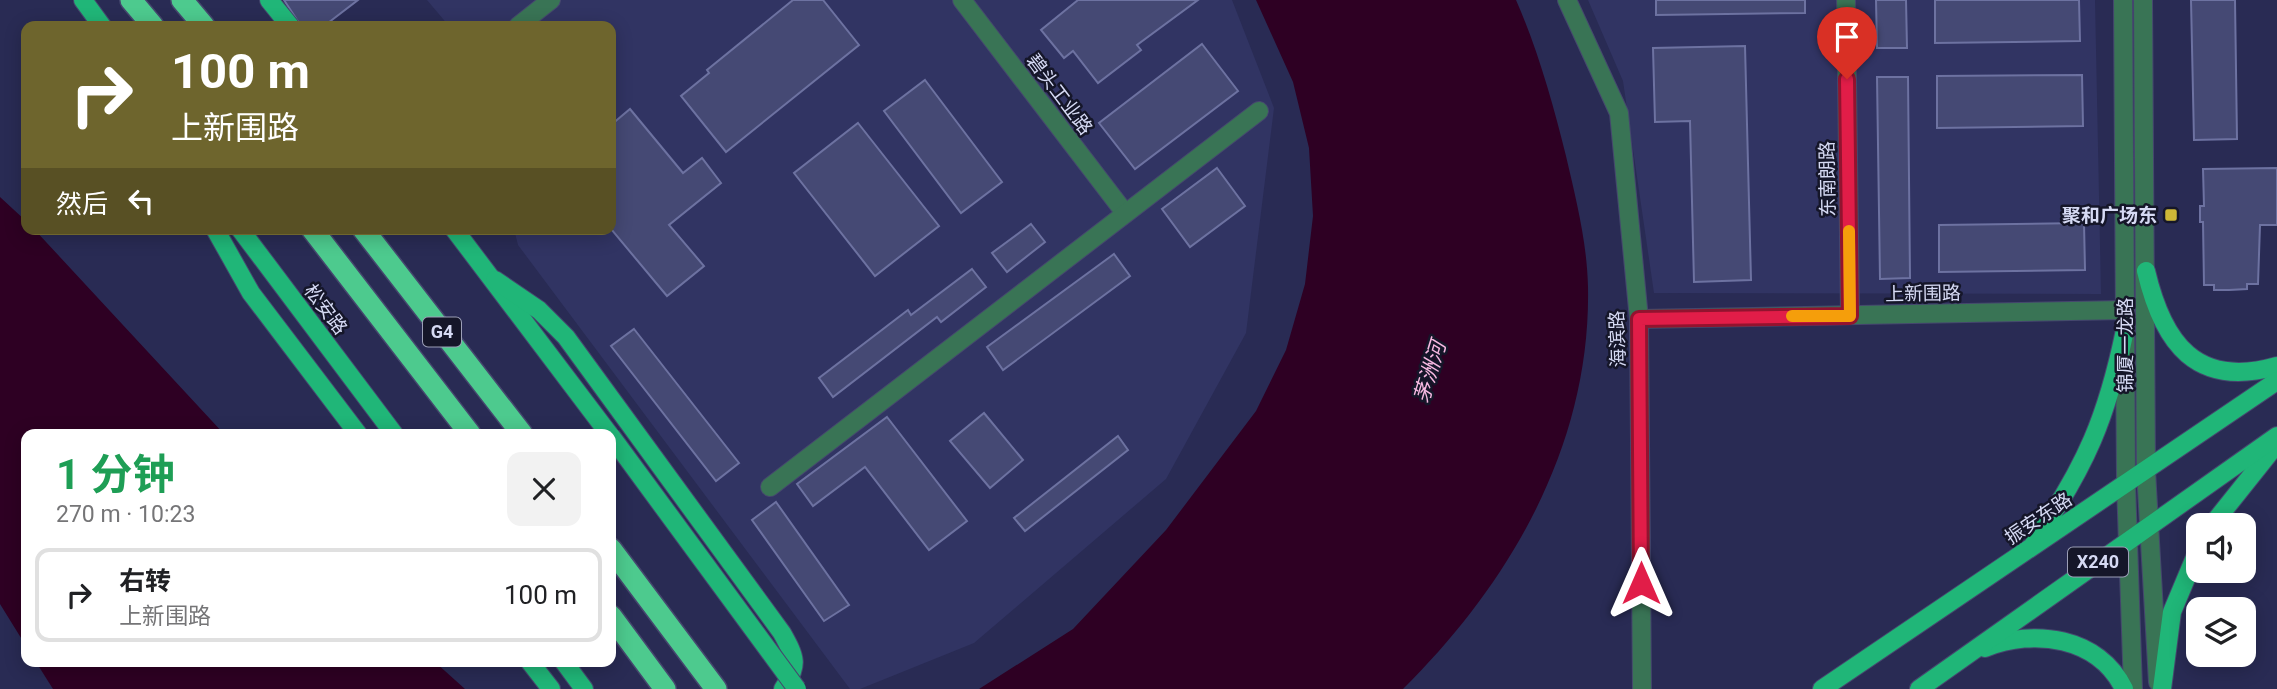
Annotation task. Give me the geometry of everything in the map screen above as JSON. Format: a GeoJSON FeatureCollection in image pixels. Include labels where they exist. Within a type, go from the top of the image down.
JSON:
{"type":"FeatureCollection","features":[{"type":"Feature","properties":{"kind":"highway"},"geometry":{"type":"LineString","coordinates":[[131,0],[149,21]]}},
{"type":"Feature","properties":{"kind":"highway"},"geometry":{"type":"LineString","coordinates":[[182,0],[200,21]]}},
{"type":"Feature","properties":{"kind":"highway","name":"G4"},"geometry":{"type":"LineString","coordinates":[[317,235],[466,429]]}},
{"type":"Feature","properties":{"kind":"highway","name":"G4"},"geometry":{"type":"LineString","coordinates":[[368,235],[518,429]]}},
{"type":"Feature","properties":{"kind":"highway"},"geometry":{"type":"LineString","coordinates":[[616,556],[716,689]]}},
{"type":"Feature","properties":{"kind":"highway"},"geometry":{"type":"LineString","coordinates":[[616,623],[665,689]]}},
{"type":"Feature","properties":{"kind":"main road"},"geometry":{"type":"LineString","coordinates":[[83,0],[98,21]]}},
{"type":"Feature","properties":{"kind":"main road"},"geometry":{"type":"LineString","coordinates":[[269,0],[286,21]]}},
{"type":"Feature","properties":{"kind":"main road"},"geometry":{"type":"LineString","coordinates":[[218,235],[251,293],[354,429]]}},
{"type":"Feature","properties":{"kind":"main road","name":"松安路"},"geometry":{"type":"LineString","coordinates":[[245,235],[390,429]]}},
{"type":"Feature","properties":{"kind":"main road"},"geometry":{"type":"LineString","coordinates":[[459,235],[606,429]]}},
{"type":"Feature","properties":{"kind":"main road"},"geometry":{"type":"LineString","coordinates":[[2146,271],[2161,322],[2171,339],[2198,364],[2239,372],[2277,366]]}},
{"type":"Feature","properties":{"kind":"main road"},"geometry":{"type":"LineString","coordinates":[[495,280],[539,310],[566,337],[782,633],[794,654],[794,673],[783,689]]}},
{"type":"Feature","properties":{"kind":"main road"},"geometry":{"type":"LineString","coordinates":[[2028,550],[2067,492],[2094,440],[2111,394],[2124,330]]}},
{"type":"Feature","properties":{"kind":"main road","name":"振安东路"},"geometry":{"type":"LineString","coordinates":[[1822,689],[2277,381]]}},
{"type":"Feature","properties":{"kind":"main road","name":"X240"},"geometry":{"type":"LineString","coordinates":[[1919,689],[2277,436]]}},
{"type":"Feature","properties":{"kind":"main road"},"geometry":{"type":"LineString","coordinates":[[616,443],[797,689]]}},
{"type":"Feature","properties":{"kind":"main road"},"geometry":{"type":"LineString","coordinates":[[2222,513],[2277,443]]}},
{"type":"Feature","properties":{"kind":"main road"},"geometry":{"type":"LineString","coordinates":[[2160,689],[2172,612],[2186,579]]}},
{"type":"Feature","properties":{"kind":"main road"},"geometry":{"type":"LineString","coordinates":[[1963,658],[2021,639],[2073,643],[2108,665],[2124,689]]}},
{"type":"Feature","properties":{"kind":"main road"},"geometry":{"type":"LineString","coordinates":[[534,667],[551,689]]}},
{"type":"Feature","properties":{"kind":"main road"},"geometry":{"type":"LineString","coordinates":[[568,667],[584,689]]}},
{"type":"Feature","properties":{"kind":"main road"},"geometry":{"type":"LineString","coordinates":[[1809,689],[1846,673]]}},
{"type":"Feature","properties":{"kind":"street"},"geometry":{"type":"LineString","coordinates":[[524,21],[551,0]]}},
{"type":"Feature","properties":{"kind":"street","name":"碧头工业路"},"geometry":{"type":"LineString","coordinates":[[962,0],[1125,213]]}},
{"type":"Feature","properties":{"kind":"street","name":"海滨路"},"geometry":{"type":"LineString","coordinates":[[1567,0],[1619,113],[1639,319],[1642,689]]}},
{"type":"Feature","properties":{"kind":"street","name":"东南朗路"},"geometry":{"type":"LineString","coordinates":[[1846,0],[1850,316]]}},
{"type":"Feature","properties":{"kind":"street","name":"锦厦一龙路"},"geometry":{"type":"LineString","coordinates":[[2123,0],[2126,484],[2133,689]]}},
{"type":"Feature","properties":{"kind":"street","name":"锦厦一龙路"},"geometry":{"type":"LineString","coordinates":[[2144,0],[2146,471],[2160,689]]}},
{"type":"Feature","properties":{"kind":"street"},"geometry":{"type":"LineString","coordinates":[[769,487],[1259,111]]}},
{"type":"Feature","properties":{"kind":"street","name":"上新围路"},"geometry":{"type":"LineString","coordinates":[[1639,319],[2124,310]]}},
{"type":"Feature","properties":{"kind":"shaded area"},"geometry":{"type":"Polygon","coordinates":[[[427,0],[1232,0],[1274,108],[1246,333],[1166,479],[974,643],[860,689],[850,689],[518,245],[516,235],[616,235],[616,21],[445,21],[427,0]]]}},
{"type":"Feature","properties":{"kind":"shaded area"},"geometry":{"type":"Polygon","coordinates":[[[1588,0],[2095,0],[2101,294],[1654,293],[1623,81],[1588,0]]]}},
{"type":"Feature","properties":{"kind":"water","name":"茅洲河"},"geometry":{"type":"Polygon","coordinates":[[[1256,0],[1516,0],[1538,58],[1561,136],[1586,254],[1588,287],[1585,345],[1576,400],[1560,454],[1538,506],[1478,603],[1403,689],[979,689],[1073,629],[1166,530],[1256,411],[1286,350],[1305,284],[1313,216],[1309,148],[1293,82],[1256,0]]]}},
{"type":"Feature","properties":{"kind":"water"},"geometry":{"type":"Polygon","coordinates":[[[0,197],[21,216],[21,235],[40,235],[219,429],[21,429],[21,638],[0,604],[0,197]]]}},
{"type":"Feature","properties":{"kind":"water"},"geometry":{"type":"Polygon","coordinates":[[[39,667],[441,667],[465,689],[53,689],[39,667]]]}},
{"type":"Feature","properties":{"kind":"building"},"geometry":{"type":"Polygon","coordinates":[[[284,0],[358,0],[331,21],[298,21],[284,0]]]}},
{"type":"Feature","properties":{"kind":"building"},"geometry":{"type":"Polygon","coordinates":[[[793,0],[823,0],[859,45],[726,152],[681,96],[709,73],[707,70],[793,0]]]}},
{"type":"Feature","properties":{"kind":"building"},"geometry":{"type":"Polygon","coordinates":[[[1078,0],[1198,0],[1137,45],[1141,50],[1098,83],[1073,51],[1064,58],[1041,30],[1078,0]]]}},
{"type":"Feature","properties":{"kind":"building"},"geometry":{"type":"Polygon","coordinates":[[[1656,0],[1805,0],[1805,13],[1656,15],[1656,0]]]}},
{"type":"Feature","properties":{"kind":"building"},"geometry":{"type":"Polygon","coordinates":[[[1876,0],[1906,0],[1907,48],[1877,48],[1876,0]]]}},
{"type":"Feature","properties":{"kind":"building"},"geometry":{"type":"Polygon","coordinates":[[[1935,0],[2079,0],[2080,41],[1935,43],[1935,0]]]}},
{"type":"Feature","properties":{"kind":"building"},"geometry":{"type":"Polygon","coordinates":[[[2191,0],[2235,0],[2237,139],[2194,140],[2191,0]]]}},
{"type":"Feature","properties":{"kind":"building"},"geometry":{"type":"Polygon","coordinates":[[[1202,44],[1238,91],[1135,169],[1099,123],[1202,44]]]}},
{"type":"Feature","properties":{"kind":"building"},"geometry":{"type":"Polygon","coordinates":[[[1745,46],[1751,280],[1694,282],[1690,121],[1655,122],[1653,48],[1745,46]]]}},
{"type":"Feature","properties":{"kind":"building"},"geometry":{"type":"Polygon","coordinates":[[[2082,75],[2083,126],[1937,128],[1937,76],[2082,75]]]}},
{"type":"Feature","properties":{"kind":"building"},"geometry":{"type":"Polygon","coordinates":[[[1877,77],[1908,77],[1910,278],[1880,279],[1877,77]]]}},
{"type":"Feature","properties":{"kind":"building"},"geometry":{"type":"Polygon","coordinates":[[[925,80],[1002,182],[961,213],[884,111],[925,80]]]}},
{"type":"Feature","properties":{"kind":"building"},"geometry":{"type":"Polygon","coordinates":[[[630,109],[683,173],[702,158],[721,183],[669,225],[704,266],[667,296],[616,235],[616,121],[630,109]]]}},
{"type":"Feature","properties":{"kind":"building"},"geometry":{"type":"Polygon","coordinates":[[[858,123],[939,226],[875,276],[794,173],[858,123]]]}},
{"type":"Feature","properties":{"kind":"building"},"geometry":{"type":"Polygon","coordinates":[[[1217,168],[1245,206],[1190,247],[1162,209],[1217,168]]]}},
{"type":"Feature","properties":{"kind":"building"},"geometry":{"type":"Polygon","coordinates":[[[2277,168],[2277,225],[2260,225],[2258,284],[2247,284],[2247,289],[2229,290],[2214,290],[2214,285],[2204,285],[2203,222],[2200,222],[2200,206],[2204,206],[2203,169],[2277,168]]]}},
{"type":"Feature","properties":{"kind":"building"},"geometry":{"type":"Polygon","coordinates":[[[2084,223],[2085,270],[1939,272],[1939,225],[2084,223]]]}},
{"type":"Feature","properties":{"kind":"building"},"geometry":{"type":"Polygon","coordinates":[[[1031,224],[1045,242],[1007,272],[992,253],[1031,224]]]}},
{"type":"Feature","properties":{"kind":"building"},"geometry":{"type":"Polygon","coordinates":[[[1114,254],[1130,276],[1003,370],[987,347],[1114,254]]]}},
{"type":"Feature","properties":{"kind":"building"},"geometry":{"type":"Polygon","coordinates":[[[972,269],[986,287],[941,322],[937,317],[833,397],[819,378],[908,310],[911,315],[972,269]]]}},
{"type":"Feature","properties":{"kind":"building"},"geometry":{"type":"Polygon","coordinates":[[[634,329],[739,463],[716,481],[611,346],[634,329]]]}},
{"type":"Feature","properties":{"kind":"building"},"geometry":{"type":"Polygon","coordinates":[[[984,413],[1023,460],[990,488],[950,441],[984,413]]]}},
{"type":"Feature","properties":{"kind":"building"},"geometry":{"type":"Polygon","coordinates":[[[887,417],[967,521],[929,550],[865,467],[813,506],[797,484],[887,417]]]}},
{"type":"Feature","properties":{"kind":"building"},"geometry":{"type":"Polygon","coordinates":[[[1118,436],[1128,450],[1025,531],[1014,518],[1118,436]]]}},
{"type":"Feature","properties":{"kind":"building"},"geometry":{"type":"Polygon","coordinates":[[[776,502],[849,605],[824,621],[752,520],[776,502]]]}},
{"type":"Feature","properties":{"kind":"slow traffic"},"geometry":{"type":"LineString","coordinates":[[1792,316],[1850,316],[1849,231]]}},
{"type":"Feature","properties":{"kind":"place","name":"聚和广场东"},"geometry":{"type":"Point","coordinates":[2171,215]}},
{"type":"Feature","properties":{"kind":"route"},"geometry":{"type":"LineString","coordinates":[[1641,583],[1639,319],[1850,316],[1847,79]]}}]}
